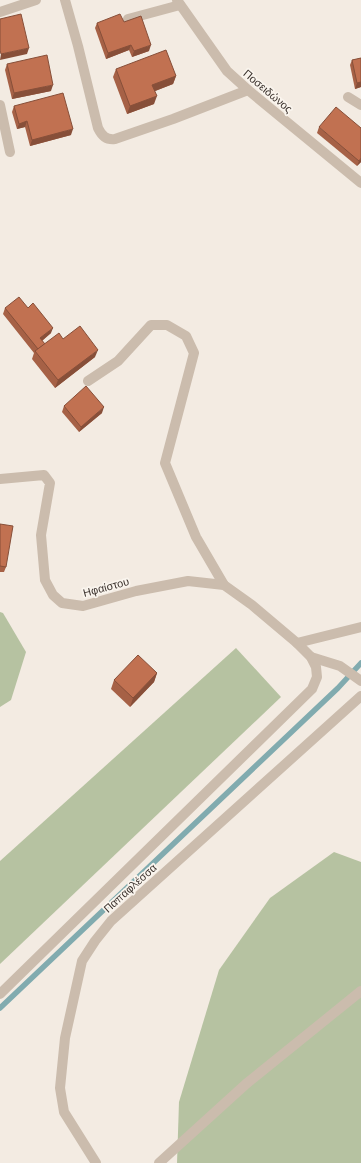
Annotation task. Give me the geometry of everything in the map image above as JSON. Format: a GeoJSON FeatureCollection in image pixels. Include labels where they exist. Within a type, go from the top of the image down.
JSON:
{"type":"FeatureCollection","features":[{"type":"Feature","properties":{"kind":"street"},"geometry":{"type":"LineString","coordinates":[[0,12],[36,0]]}},
{"type":"Feature","properties":{"kind":"street"},"geometry":{"type":"LineString","coordinates":[[65,0],[98,128],[104,138],[115,139],[173,119],[248,90]]}},
{"type":"Feature","properties":{"kind":"street"},"geometry":{"type":"LineString","coordinates":[[128,19],[179,3]]}},
{"type":"Feature","properties":{"kind":"street","name":"Ποσειδώνος"},"geometry":{"type":"LineString","coordinates":[[179,3],[227,71],[361,183]]}},
{"type":"Feature","properties":{"kind":"street"},"geometry":{"type":"LineString","coordinates":[[348,97],[361,105]]}},
{"type":"Feature","properties":{"kind":"street"},"geometry":{"type":"LineString","coordinates":[[0,105],[10,152]]}},
{"type":"Feature","properties":{"kind":"street"},"geometry":{"type":"LineString","coordinates":[[88,381],[118,361],[151,325],[167,325],[186,336],[194,353],[165,462],[196,538],[224,585]]}},
{"type":"Feature","properties":{"kind":"street","name":"Ηφαίστου"},"geometry":{"type":"LineString","coordinates":[[0,478],[44,475],[50,483],[41,535],[45,580],[53,595],[62,603],[83,606],[136,591],[188,581],[224,585],[252,605],[297,643],[311,657],[316,667],[317,677],[312,689],[0,994]]}},
{"type":"Feature","properties":{"kind":"street"},"geometry":{"type":"LineString","coordinates":[[297,643],[361,626]]}},
{"type":"Feature","properties":{"kind":"street","name":"Ηφαίστου"},"geometry":{"type":"LineString","coordinates":[[311,657],[340,666],[360,681]]}},
{"type":"Feature","properties":{"kind":"street","name":"Παπαφλέσσα"},"geometry":{"type":"LineString","coordinates":[[96,1163],[64,1112],[60,1088],[65,1038],[82,961],[111,921],[361,696]]}},
{"type":"Feature","properties":{"kind":"street"},"geometry":{"type":"LineString","coordinates":[[159,1163],[246,1084],[361,991]]}},
{"type":"Feature","properties":{"kind":"green space"},"geometry":{"type":"Polygon","coordinates":[[[0,612],[3,613],[26,652],[11,700],[0,707],[0,612]]]}},
{"type":"Feature","properties":{"kind":"green space"},"geometry":{"type":"Polygon","coordinates":[[[236,648],[281,697],[0,964],[0,861],[236,648]]]}},
{"type":"Feature","properties":{"kind":"green space"},"geometry":{"type":"Polygon","coordinates":[[[334,852],[361,862],[361,1163],[177,1163],[179,1102],[219,970],[270,898],[334,852]]]}},
{"type":"Feature","properties":{"kind":"building"},"geometry":{"type":"Polygon","coordinates":[[[21,14],[29,48],[1,54],[0,19],[21,14]]]}},
{"type":"Feature","properties":{"kind":"building"},"geometry":{"type":"Polygon","coordinates":[[[120,14],[124,22],[141,16],[151,45],[134,51],[131,45],[108,53],[97,23],[120,14]]]}},
{"type":"Feature","properties":{"kind":"building"},"geometry":{"type":"Polygon","coordinates":[[[166,50],[176,76],[152,85],[157,96],[130,106],[116,69],[166,50]]]}},
{"type":"Feature","properties":{"kind":"building"},"geometry":{"type":"Polygon","coordinates":[[[47,55],[53,85],[14,93],[7,64],[47,55]]]}},
{"type":"Feature","properties":{"kind":"building"},"geometry":{"type":"Polygon","coordinates":[[[361,58],[361,82],[357,83],[352,60],[361,58]]]}},
{"type":"Feature","properties":{"kind":"building"},"geometry":{"type":"Polygon","coordinates":[[[63,93],[73,129],[32,140],[27,121],[19,124],[14,106],[63,93]]]}},
{"type":"Feature","properties":{"kind":"building"},"geometry":{"type":"Polygon","coordinates":[[[336,107],[361,128],[361,158],[359,161],[319,127],[336,107]]]}},
{"type":"Feature","properties":{"kind":"building"},"geometry":{"type":"Polygon","coordinates":[[[19,297],[28,308],[33,303],[53,328],[40,338],[45,344],[38,349],[5,308],[19,297]]]}},
{"type":"Feature","properties":{"kind":"building"},"geometry":{"type":"Polygon","coordinates":[[[80,326],[98,350],[58,380],[35,351],[59,333],[63,339],[80,326]]]}},
{"type":"Feature","properties":{"kind":"building"},"geometry":{"type":"Polygon","coordinates":[[[86,386],[104,407],[81,427],[64,406],[86,386]]]}},
{"type":"Feature","properties":{"kind":"building"},"geometry":{"type":"Polygon","coordinates":[[[0,524],[13,526],[6,567],[0,566],[0,524]]]}},
{"type":"Feature","properties":{"kind":"building"},"geometry":{"type":"Polygon","coordinates":[[[138,655],[157,673],[133,698],[114,680],[138,655]]]}},
{"type":"Feature","properties":{"kind":"waterway"},"geometry":{"type":"LineString","coordinates":[[0,1008],[338,688],[361,663]]}}]}
